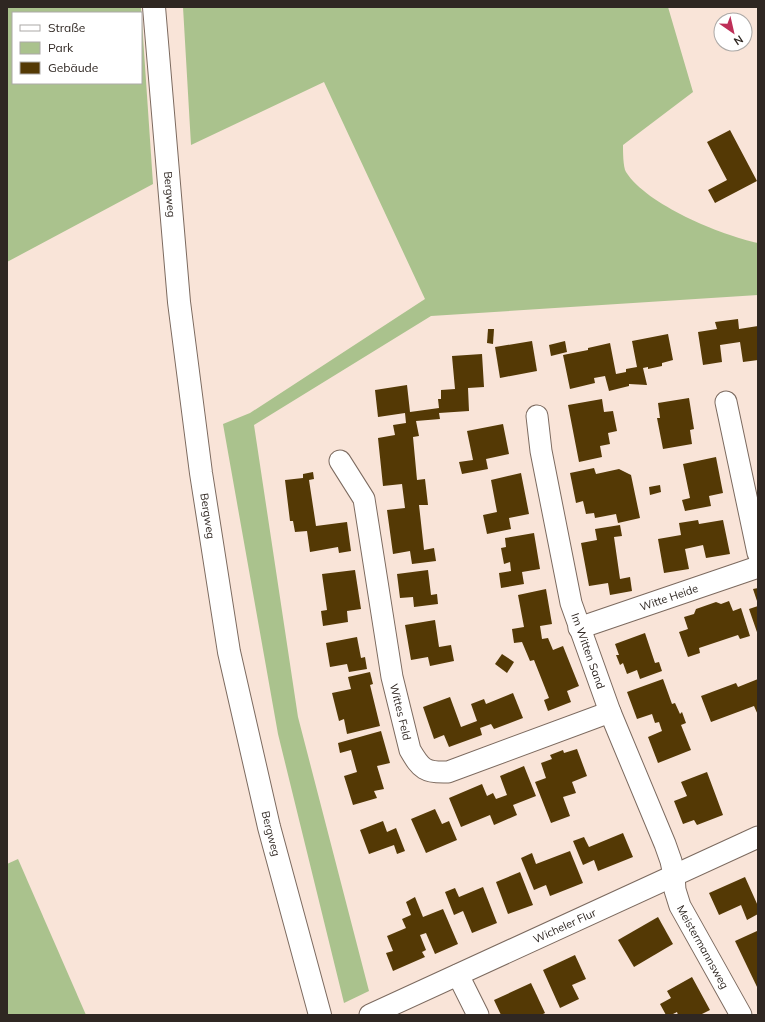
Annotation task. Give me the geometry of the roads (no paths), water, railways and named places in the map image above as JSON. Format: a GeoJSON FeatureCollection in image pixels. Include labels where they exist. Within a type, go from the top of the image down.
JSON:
{"type":"FeatureCollection","features":[{"type":"Feature","properties":{"kind":"main road","name":"Bergweg"},"geometry":{"type":"LineString","coordinates":[[154,7],[179,302],[201,474],[228,644],[269,827],[320,1015]]}},
{"type":"Feature","properties":{"kind":"street"},"geometry":{"type":"LineString","coordinates":[[726,402],[758,553]]}},
{"type":"Feature","properties":{"kind":"street","name":"Im Witten Sand"},"geometry":{"type":"LineString","coordinates":[[537,416],[541,451],[569,596],[579,628],[610,712],[665,844],[674,875]]}},
{"type":"Feature","properties":{"kind":"street","name":"Wittes Feld"},"geometry":{"type":"LineString","coordinates":[[340,461],[364,499],[392,677],[410,750],[416,761],[424,769],[435,773],[448,772],[610,712]]}},
{"type":"Feature","properties":{"kind":"street","name":"Witte Heide"},"geometry":{"type":"LineString","coordinates":[[579,628],[758,567]]}},
{"type":"Feature","properties":{"kind":"street","name":"Wicheler Flur"},"geometry":{"type":"LineString","coordinates":[[370,1015],[758,837]]}},
{"type":"Feature","properties":{"kind":"street","name":"Meistermannsweg"},"geometry":{"type":"LineString","coordinates":[[674,875],[675,890],[680,906],[741,1015]]}},
{"type":"Feature","properties":{"kind":"street"},"geometry":{"type":"LineString","coordinates":[[458,975],[478,1015]]}}]}
